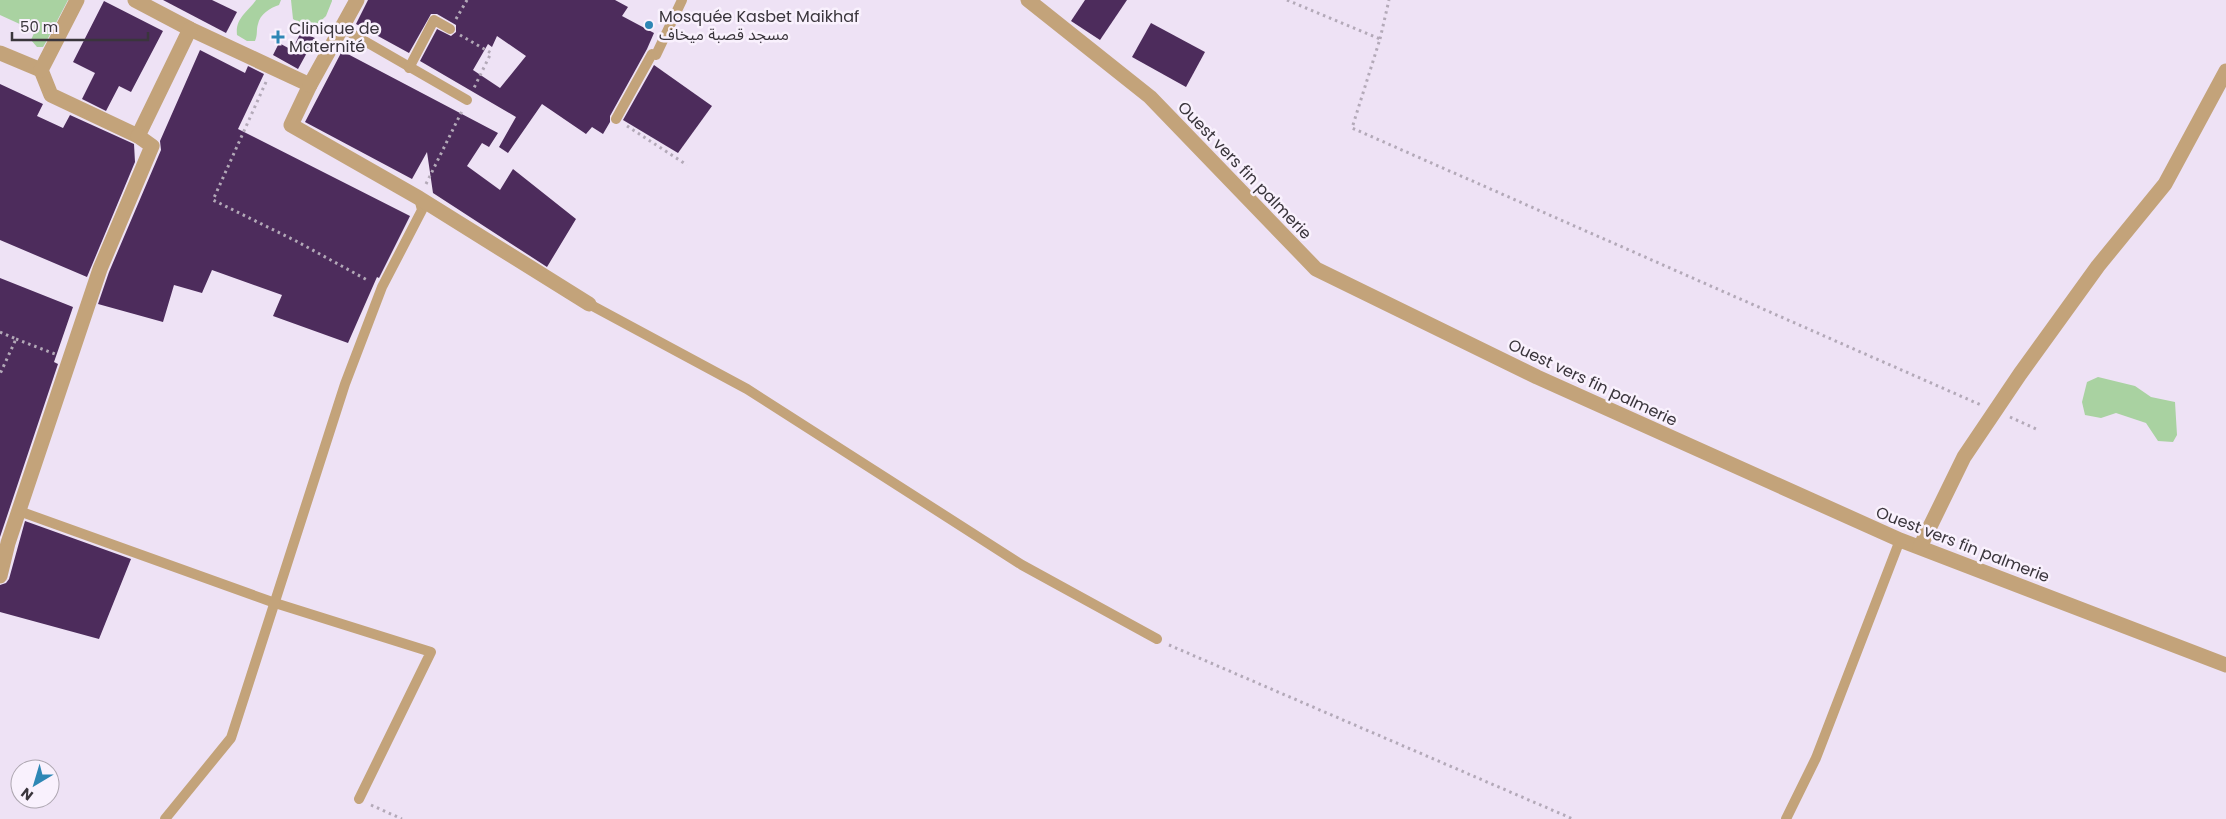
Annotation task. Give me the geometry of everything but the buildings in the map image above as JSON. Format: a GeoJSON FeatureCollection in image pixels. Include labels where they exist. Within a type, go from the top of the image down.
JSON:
{"type":"FeatureCollection","features":[{"type":"Feature","properties":{"kind":"street"},"geometry":{"type":"LineString","coordinates":[[41,70],[76,0]]}},
{"type":"Feature","properties":{"kind":"street"},"geometry":{"type":"LineString","coordinates":[[135,0],[190,29],[310,85]]}},
{"type":"Feature","properties":{"kind":"street"},"geometry":{"type":"LineString","coordinates":[[357,0],[310,85],[291,125],[419,198],[589,304]]}},
{"type":"Feature","properties":{"kind":"street","name":"Ouest vers fin palmerie"},"geometry":{"type":"LineString","coordinates":[[1028,0],[1150,97],[1316,269],[1537,377],[1900,540],[2226,665]]}},
{"type":"Feature","properties":{"kind":"street"},"geometry":{"type":"LineString","coordinates":[[138,136],[190,29]]}},
{"type":"Feature","properties":{"kind":"street"},"geometry":{"type":"LineString","coordinates":[[0,53],[41,70],[52,94],[138,136],[152,146],[100,269],[19,511],[0,576]]}},
{"type":"Feature","properties":{"kind":"street"},"geometry":{"type":"LineString","coordinates":[[1920,547],[1964,457],[2098,266],[2165,184],[2226,71]]}},
{"type":"Feature","properties":{"kind":"lane"},"geometry":{"type":"LineString","coordinates":[[616,119],[652,54],[656,55],[682,0]]}},
{"type":"Feature","properties":{"kind":"lane"},"geometry":{"type":"LineString","coordinates":[[409,68],[434,20],[450,29]]}},
{"type":"Feature","properties":{"kind":"lane"},"geometry":{"type":"LineString","coordinates":[[342,28],[467,100]]}},
{"type":"Feature","properties":{"kind":"lane"},"geometry":{"type":"LineString","coordinates":[[165,819],[231,738],[345,384],[382,287],[422,210],[419,198]]}},
{"type":"Feature","properties":{"kind":"lane"},"geometry":{"type":"LineString","coordinates":[[589,304],[747,390],[1022,565],[1157,640]]}},
{"type":"Feature","properties":{"kind":"lane"},"geometry":{"type":"LineString","coordinates":[[19,511],[275,603],[431,652],[359,799]]}},
{"type":"Feature","properties":{"kind":"lane"},"geometry":{"type":"LineString","coordinates":[[1786,819],[1816,758],[1900,540]]}},
{"type":"Feature","properties":{"kind":"path"},"geometry":{"type":"LineString","coordinates":[[1287,0],[1380,39]]}},
{"type":"Feature","properties":{"kind":"path"},"geometry":{"type":"LineString","coordinates":[[1388,0],[1380,39],[1352,128],[2036,429]]}},
{"type":"Feature","properties":{"kind":"path"},"geometry":{"type":"LineString","coordinates":[[273,68],[213,200],[296,241],[382,287]]}},
{"type":"Feature","properties":{"kind":"path"},"geometry":{"type":"LineString","coordinates":[[616,119],[687,165]]}},
{"type":"Feature","properties":{"kind":"path"},"geometry":{"type":"LineString","coordinates":[[0,332],[49,353],[70,355]]}},
{"type":"Feature","properties":{"kind":"path"},"geometry":{"type":"LineString","coordinates":[[0,374],[16,339]]}},
{"type":"Feature","properties":{"kind":"path"},"geometry":{"type":"LineString","coordinates":[[1157,640],[1573,819]]}},
{"type":"Feature","properties":{"kind":"path"},"geometry":{"type":"LineString","coordinates":[[359,799],[402,819]]}},
{"type":"Feature","properties":{"kind":"green space"},"geometry":{"type":"Polygon","coordinates":[[[0,0],[68,0],[43,47],[37,47],[31,40],[35,31],[0,15],[0,0]]]}},
{"type":"Feature","properties":{"kind":"green space"},"geometry":{"type":"Polygon","coordinates":[[[256,0],[281,0],[279,5],[263,14],[259,20],[255,41],[247,41],[237,35],[238,24],[256,0]]]}},
{"type":"Feature","properties":{"kind":"green space"},"geometry":{"type":"Polygon","coordinates":[[[291,0],[332,1],[326,16],[311,30],[293,19],[291,0]]]}},
{"type":"Feature","properties":{"kind":"green space"},"geometry":{"type":"Polygon","coordinates":[[[2098,377],[2135,386],[2151,397],[2175,402],[2177,435],[2173,442],[2158,441],[2146,423],[2116,413],[2101,418],[2085,415],[2082,402],[2087,382],[2098,377]]]}},
{"type":"Feature","properties":{"kind":"place","name":"Mosquée Kasbet Maikhaf مسجد قصبة ميخاف"},"geometry":{"type":"Point","coordinates":[649,25]}},
{"type":"Feature","properties":{"kind":"place","name":"Clinique de Maternité"},"geometry":{"type":"Point","coordinates":[278,37]}}]}
